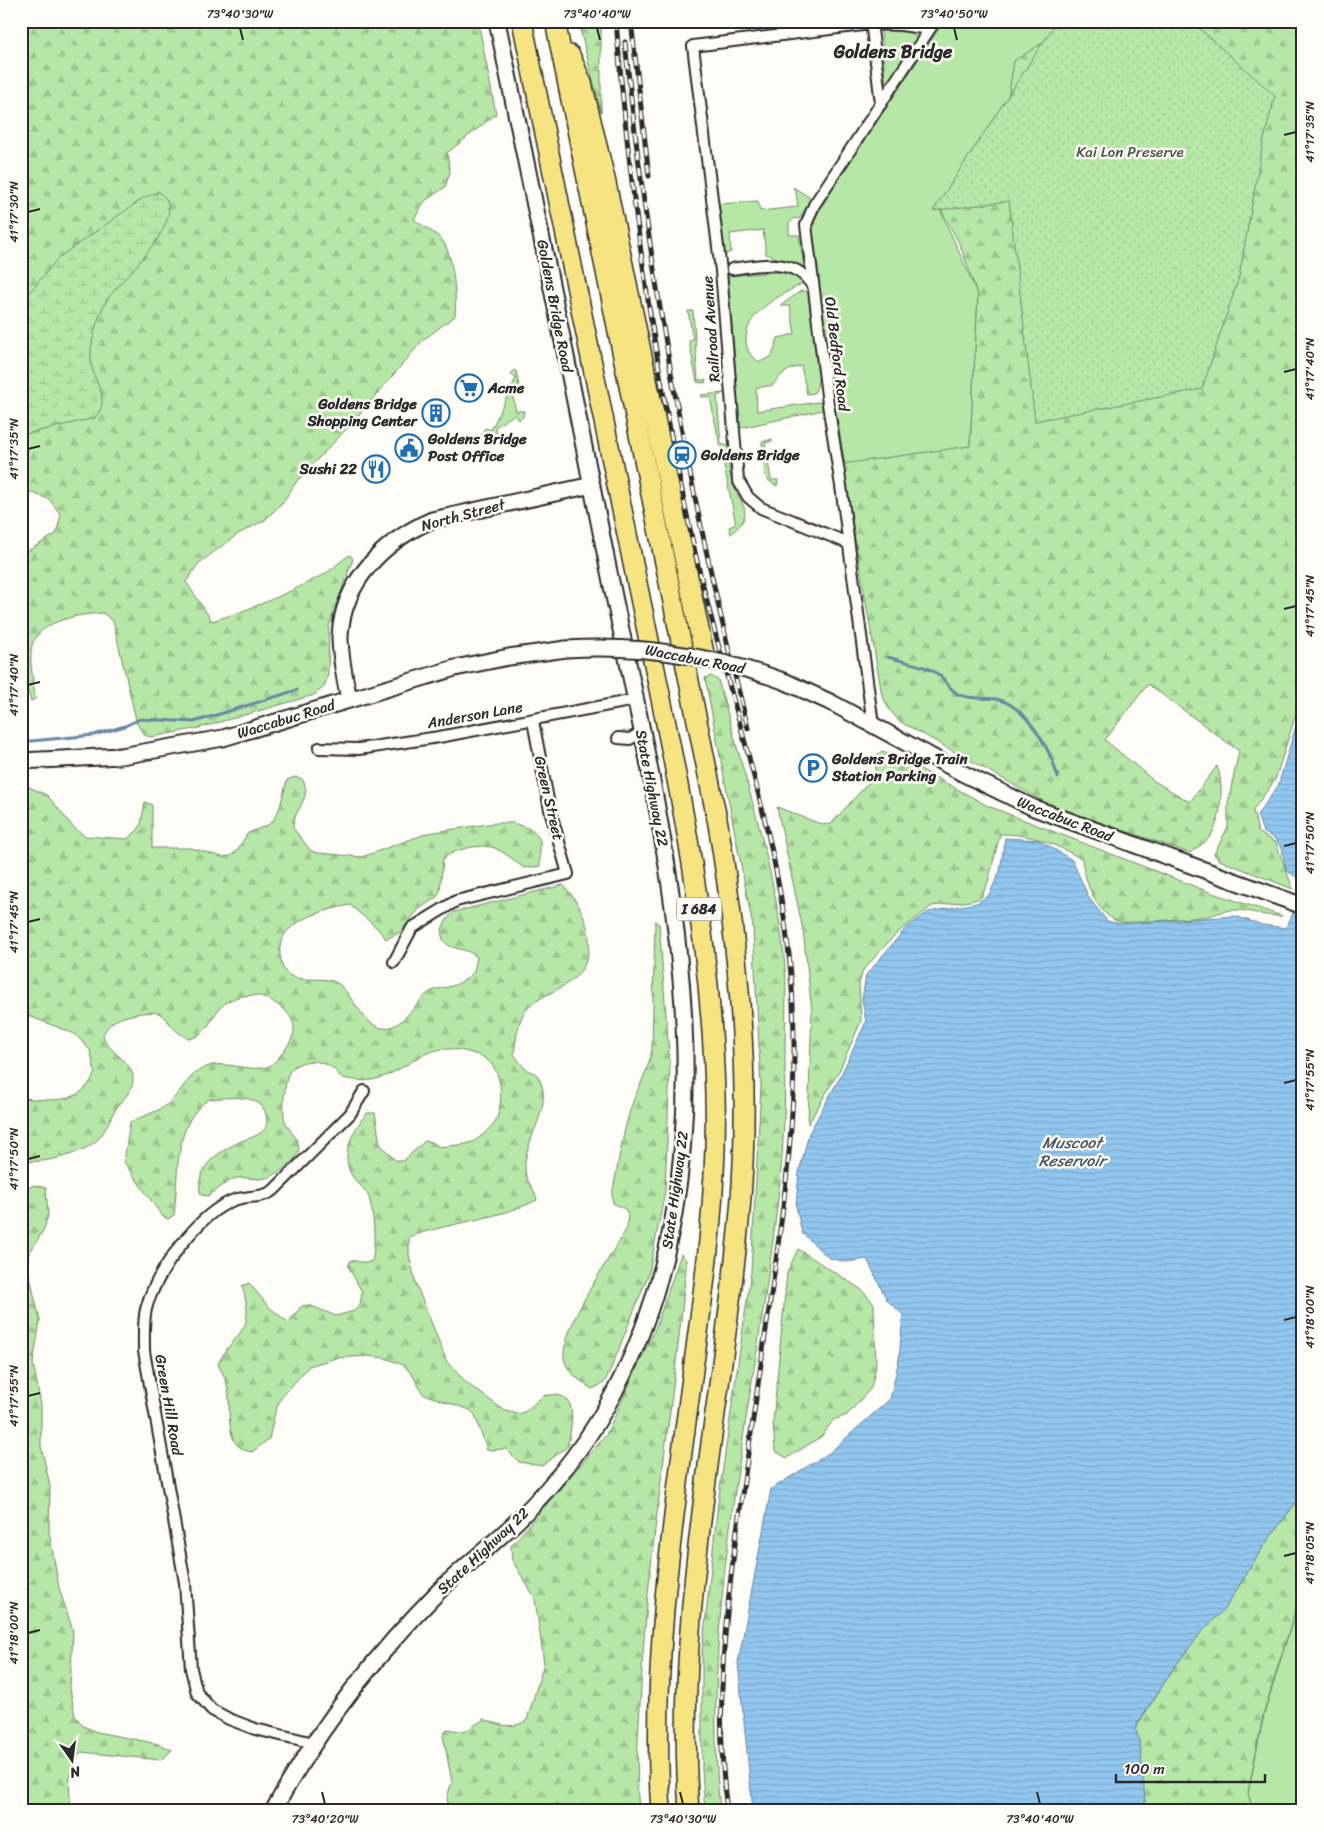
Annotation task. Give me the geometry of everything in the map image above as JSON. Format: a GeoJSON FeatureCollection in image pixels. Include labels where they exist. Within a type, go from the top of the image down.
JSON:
{"type":"FeatureCollection","features":[{"type":"Feature","properties":{"kind":"highway","name":"I 684"},"geometry":{"type":"LineString","coordinates":[[522,21],[677,777],[703,936],[713,1044],[716,1099],[712,1207],[701,1315],[677,1492],[662,1638],[659,1746],[661,1811]]}},
{"type":"Feature","properties":{"kind":"highway","name":"I 684"},"geometry":{"type":"LineString","coordinates":[[556,21],[718,824],[734,932],[739,987],[744,1099],[740,1209],[728,1318],[695,1570],[687,1692],[689,1811]]}},
{"type":"Feature","properties":{"kind":"highway"},"geometry":{"type":"LineString","coordinates":[[556,21],[582,83],[616,226],[705,658]]}},
{"type":"Feature","properties":{"kind":"main road","name":"Goldens Bridge Road"},"geometry":{"type":"LineString","coordinates":[[497,21],[613,591]]}},
{"type":"Feature","properties":{"kind":"main road","name":"North Street"},"geometry":{"type":"LineString","coordinates":[[349,700],[341,655],[343,618],[356,583],[382,549],[414,528],[432,520],[592,485]]}},
{"type":"Feature","properties":{"kind":"main road","name":"State Highway 22"},"geometry":{"type":"LineString","coordinates":[[273,1811],[314,1743],[361,1680],[437,1593],[534,1503],[575,1454],[614,1394],[650,1310],[666,1255],[674,1216],[682,1150],[684,1084],[676,934],[660,822],[613,591]]}},
{"type":"Feature","properties":{"kind":"main road","name":"Waccabuc Road"},"geometry":{"type":"LineString","coordinates":[[21,762],[120,756],[224,738],[474,664],[566,649],[617,647],[647,649],[705,658],[786,682],[1034,808],[1303,906]]}},
{"type":"Feature","properties":{"kind":"street"},"geometry":{"type":"LineString","coordinates":[[881,104],[871,22],[901,25],[932,25]]}},
{"type":"Feature","properties":{"kind":"street","name":"Railroad Avenue"},"geometry":{"type":"LineString","coordinates":[[848,543],[761,508],[748,497],[738,480],[721,271],[692,46],[871,22]]}},
{"type":"Feature","properties":{"kind":"street","name":"Old Bedford Road"},"geometry":{"type":"LineString","coordinates":[[873,725],[828,404],[806,225],[814,205],[932,25]]}},
{"type":"Feature","properties":{"kind":"street"},"geometry":{"type":"LineString","coordinates":[[732,268],[782,265],[795,268],[805,276],[814,290]]}},
{"type":"Feature","properties":{"kind":"street","name":"Anderson Lane"},"geometry":{"type":"LineString","coordinates":[[319,748],[358,749],[533,720],[636,700]]}},
{"type":"Feature","properties":{"kind":"street","name":"Green Street"},"geometry":{"type":"LineString","coordinates":[[394,962],[412,928],[456,901],[568,874],[550,810],[533,720]]}},
{"type":"Feature","properties":{"kind":"street"},"geometry":{"type":"LineString","coordinates":[[618,738],[630,739],[642,732]]}},
{"type":"Feature","properties":{"kind":"street","name":"Green Hill Road"},"geometry":{"type":"LineString","coordinates":[[314,1743],[255,1730],[229,1720],[212,1710],[197,1693],[191,1670],[185,1583],[144,1351],[144,1328],[146,1309],[157,1281],[185,1240],[215,1212],[233,1200],[266,1196],[274,1190],[350,1114],[364,1091]]}},
{"type":"Feature","properties":{"kind":"green space"},"geometry":{"type":"Polygon","coordinates":[[[21,21],[478,21],[496,114],[447,153],[450,172],[445,187],[425,201],[414,219],[439,237],[446,246],[453,276],[455,316],[423,340],[353,422],[297,481],[283,502],[265,520],[238,534],[198,564],[186,582],[212,621],[253,607],[293,590],[323,575],[350,555],[353,559],[329,625],[328,674],[324,687],[314,695],[199,728],[151,737],[144,735],[137,724],[113,621],[103,613],[82,615],[58,621],[39,633],[33,641],[31,652],[35,699],[31,701],[21,671],[21,555],[56,534],[61,515],[49,499],[21,489],[21,21]]]}},
{"type":"Feature","properties":{"kind":"green space"},"geometry":{"type":"Polygon","coordinates":[[[578,21],[601,21],[601,112],[578,21]]]}},
{"type":"Feature","properties":{"kind":"green space"},"geometry":{"type":"Polygon","coordinates":[[[944,21],[1147,21],[1005,116],[939,207],[978,295],[970,447],[845,466],[828,365],[812,239],[815,218],[836,183],[944,21]]]}},
{"type":"Feature","properties":{"kind":"green space","name":"Kai Lon Preserve"},"geometry":{"type":"Polygon","coordinates":[[[1057,21],[1191,21],[1275,96],[1263,143],[1239,277],[1202,389],[1035,421],[1009,201],[933,211],[1057,21]]]}},
{"type":"Feature","properties":{"kind":"green space"},"geometry":{"type":"Polygon","coordinates":[[[1149,21],[1303,21],[1303,692],[1275,780],[1253,810],[1258,832],[1276,843],[1293,889],[1219,860],[1214,854],[1228,827],[1228,803],[1239,751],[1148,684],[1105,740],[1154,781],[1190,802],[1217,766],[1221,782],[1218,820],[1209,838],[1190,853],[1052,806],[899,721],[889,709],[882,695],[842,464],[970,446],[978,296],[960,245],[939,206],[1005,116],[1014,61],[1052,37],[1149,21]]]}},
{"type":"Feature","properties":{"kind":"green space"},"geometry":{"type":"Polygon","coordinates":[[[883,29],[903,29],[918,37],[886,89],[881,31],[883,29]]]}},
{"type":"Feature","properties":{"kind":"green space"},"geometry":{"type":"Polygon","coordinates":[[[793,187],[812,199],[799,219],[795,218],[789,223],[789,235],[799,235],[804,268],[766,254],[763,230],[730,234],[731,252],[725,254],[719,204],[758,201],[760,211],[798,207],[793,187]]]}},
{"type":"Feature","properties":{"kind":"green space"},"geometry":{"type":"Polygon","coordinates":[[[159,192],[168,203],[168,216],[162,231],[152,247],[107,300],[100,313],[95,330],[91,348],[91,362],[102,397],[100,411],[95,418],[21,435],[21,303],[58,258],[145,197],[159,192]]]}},
{"type":"Feature","properties":{"kind":"green space"},"geometry":{"type":"Polygon","coordinates":[[[776,272],[796,276],[805,282],[766,305],[758,313],[751,321],[747,331],[747,348],[752,357],[760,362],[772,356],[778,338],[795,334],[790,306],[780,306],[801,291],[808,291],[819,374],[814,393],[807,394],[801,366],[785,372],[773,385],[756,388],[757,411],[818,402],[822,403],[823,410],[740,428],[728,276],[776,272]]]}},
{"type":"Feature","properties":{"kind":"green space"},"geometry":{"type":"Polygon","coordinates":[[[688,311],[693,311],[698,380],[706,380],[705,383],[697,382],[689,341],[693,339],[688,311]]]}},
{"type":"Feature","properties":{"kind":"green space"},"geometry":{"type":"Polygon","coordinates":[[[514,370],[516,371],[519,386],[515,387],[512,393],[516,411],[524,411],[523,417],[519,420],[515,414],[495,427],[497,433],[486,439],[482,438],[481,436],[485,428],[491,430],[516,378],[511,375],[514,370]]]}},
{"type":"Feature","properties":{"kind":"green space"},"geometry":{"type":"Polygon","coordinates":[[[724,393],[717,396],[721,444],[728,446],[731,478],[745,513],[744,519],[731,534],[729,527],[736,524],[710,397],[702,397],[701,395],[724,393]]]}},
{"type":"Feature","properties":{"kind":"green space"},"geometry":{"type":"Polygon","coordinates":[[[772,439],[772,441],[765,443],[771,480],[778,480],[777,486],[765,476],[762,442],[772,439]]]}},
{"type":"Feature","properties":{"kind":"green space"},"geometry":{"type":"Polygon","coordinates":[[[711,676],[718,680],[768,864],[781,932],[786,988],[783,1143],[780,1180],[768,1274],[733,1503],[724,1580],[718,1657],[716,1734],[720,1811],[705,1811],[702,1769],[702,1652],[718,1503],[751,1272],[761,1087],[753,927],[705,678],[711,676]]]}},
{"type":"Feature","properties":{"kind":"green space"},"geometry":{"type":"Polygon","coordinates":[[[882,751],[893,754],[988,806],[1209,892],[1282,916],[1233,910],[1203,917],[1145,922],[1119,922],[1111,918],[1098,904],[1089,886],[1082,859],[1042,840],[1012,834],[1000,834],[988,882],[981,898],[932,906],[897,933],[863,970],[859,984],[861,1021],[839,1071],[808,1124],[812,1011],[803,930],[777,807],[818,823],[830,825],[871,780],[875,772],[877,755],[882,751]]]}},
{"type":"Feature","properties":{"kind":"green space"},"geometry":{"type":"Polygon","coordinates":[[[295,777],[302,779],[306,792],[296,815],[293,828],[311,851],[318,853],[362,857],[428,833],[495,823],[513,823],[533,830],[540,840],[540,866],[524,868],[503,852],[495,848],[483,846],[468,848],[448,855],[443,859],[440,891],[437,897],[419,909],[399,933],[386,939],[377,928],[350,905],[328,910],[304,919],[285,934],[281,943],[280,955],[286,973],[295,978],[322,979],[335,982],[345,990],[364,1016],[376,1026],[389,1028],[395,1025],[407,1016],[422,998],[430,992],[455,985],[474,972],[477,957],[446,944],[443,939],[442,930],[444,925],[454,912],[563,885],[572,895],[585,919],[589,945],[587,958],[581,970],[572,980],[528,1008],[518,1027],[516,1038],[514,1054],[524,1067],[537,1075],[543,1088],[541,1111],[529,1146],[525,1169],[525,1174],[537,1200],[507,1212],[409,1237],[409,1255],[416,1284],[447,1362],[468,1384],[505,1411],[519,1414],[526,1411],[543,1396],[555,1395],[564,1397],[569,1402],[572,1418],[568,1446],[542,1466],[519,1462],[506,1449],[487,1450],[475,1415],[470,1410],[423,1394],[404,1365],[385,1358],[368,1356],[336,1358],[309,1366],[281,1398],[275,1412],[269,1439],[252,1452],[243,1449],[232,1436],[227,1387],[218,1364],[246,1322],[246,1302],[242,1286],[249,1283],[269,1307],[288,1322],[302,1306],[309,1305],[336,1316],[354,1311],[360,1305],[362,1292],[348,1266],[351,1260],[366,1263],[372,1261],[374,1228],[368,1195],[353,1177],[348,1166],[348,1150],[357,1126],[367,1113],[375,1113],[380,1144],[395,1160],[403,1161],[425,1141],[432,1142],[439,1147],[463,1144],[476,1140],[495,1121],[499,1110],[501,1091],[497,1073],[486,1059],[459,1050],[444,1049],[431,1051],[387,1075],[365,1081],[341,1078],[332,1068],[319,1062],[312,1061],[299,1064],[289,1072],[284,1102],[284,1117],[299,1147],[295,1158],[275,1175],[260,1179],[233,1179],[208,1196],[201,1195],[201,1176],[205,1167],[226,1149],[262,1132],[267,1122],[263,1108],[251,1100],[242,1098],[209,1099],[197,1109],[183,1136],[174,1215],[168,1219],[162,1216],[124,1162],[130,1122],[167,1105],[195,1074],[206,1067],[213,1065],[254,1068],[270,1066],[292,1039],[294,1032],[293,1021],[285,1010],[278,1005],[261,996],[253,995],[232,999],[224,1004],[205,1030],[189,1039],[176,1031],[158,1013],[153,1012],[123,1017],[113,1022],[103,1034],[109,1046],[128,1065],[133,1082],[128,1094],[117,1107],[105,1130],[94,1143],[75,1153],[51,1160],[21,1160],[21,1098],[54,1100],[74,1096],[89,1083],[95,1072],[90,1050],[75,1034],[21,1013],[21,788],[25,785],[48,796],[74,828],[85,836],[127,839],[138,830],[141,824],[145,802],[152,805],[152,848],[191,848],[222,857],[230,856],[236,852],[248,833],[273,821],[280,807],[287,780],[295,777]]]}},
{"type":"Feature","properties":{"kind":"green space"},"geometry":{"type":"Polygon","coordinates":[[[655,921],[659,924],[670,1066],[665,1191],[649,1273],[610,1371],[604,1383],[592,1389],[568,1368],[564,1358],[565,1345],[570,1329],[588,1292],[627,1228],[628,1214],[625,1209],[613,1203],[612,1195],[628,1118],[652,1049],[655,921]]]}},
{"type":"Feature","properties":{"kind":"green space"},"geometry":{"type":"Polygon","coordinates":[[[33,1185],[46,1188],[48,1215],[44,1229],[29,1254],[28,1268],[40,1321],[33,1363],[41,1405],[41,1446],[50,1486],[49,1531],[59,1588],[73,1631],[70,1688],[75,1716],[83,1726],[97,1732],[158,1744],[172,1750],[161,1760],[81,1752],[76,1759],[71,1773],[70,1795],[72,1811],[21,1811],[21,1194],[33,1185]]]}},
{"type":"Feature","properties":{"kind":"green space"},"geometry":{"type":"Polygon","coordinates":[[[798,1249],[862,1290],[874,1304],[876,1366],[871,1388],[847,1415],[833,1420],[822,1436],[787,1458],[775,1451],[773,1422],[787,1273],[798,1249]]]}},
{"type":"Feature","properties":{"kind":"green space"},"geometry":{"type":"Polygon","coordinates":[[[681,1254],[686,1260],[686,1267],[681,1319],[644,1633],[637,1780],[639,1811],[449,1811],[447,1797],[452,1782],[443,1735],[447,1729],[465,1732],[484,1719],[501,1725],[511,1726],[527,1720],[544,1663],[535,1598],[512,1560],[511,1546],[606,1435],[656,1327],[681,1254]]]}},
{"type":"Feature","properties":{"kind":"green space"},"geometry":{"type":"Polygon","coordinates":[[[1303,1493],[1303,1586],[1263,1715],[1248,1793],[1253,1811],[1146,1811],[1135,1729],[1173,1669],[1200,1633],[1226,1607],[1265,1544],[1303,1493]]]}},
{"type":"Feature","properties":{"kind":"green space"},"geometry":{"type":"Polygon","coordinates":[[[1303,1586],[1303,1811],[1253,1811],[1248,1793],[1264,1715],[1303,1586]]]}},
{"type":"Feature","properties":{"kind":"water"},"geometry":{"type":"Polygon","coordinates":[[[1303,702],[1303,882],[1286,870],[1282,848],[1274,838],[1263,832],[1257,815],[1278,786],[1303,702]]]}},
{"type":"Feature","properties":{"kind":"water","name":"Muscoot Reservoir"},"geometry":{"type":"Polygon","coordinates":[[[1005,838],[1039,840],[1072,860],[1089,898],[1107,921],[1120,924],[1235,916],[1262,925],[1286,928],[1303,892],[1303,1493],[1265,1544],[1226,1607],[1200,1634],[1173,1669],[1135,1728],[1140,1742],[1146,1811],[753,1811],[738,1663],[771,1489],[829,1453],[890,1399],[899,1359],[903,1315],[887,1300],[867,1259],[847,1262],[829,1258],[802,1233],[796,1206],[799,1172],[809,1133],[839,1079],[866,1022],[862,999],[866,975],[906,928],[928,912],[977,903],[989,895],[1000,871],[1005,838]]]}},
{"type":"Feature","properties":{"kind":"waterway"},"geometry":{"type":"LineString","coordinates":[[888,657],[921,666],[934,672],[942,677],[955,692],[962,696],[996,699],[1018,710],[1036,731],[1050,755],[1058,778]]}},
{"type":"Feature","properties":{"kind":"waterway"},"geometry":{"type":"LineString","coordinates":[[21,742],[94,735],[125,726],[140,719],[194,722],[297,690]]}},
{"type":"Feature","properties":{"kind":"railway"},"geometry":{"type":"LineString","coordinates":[[616,21],[637,222],[668,420],[695,552],[768,833],[780,890],[788,947],[793,1005],[794,1078],[789,1151],[727,1617],[722,1695],[723,1772],[727,1811]]}},
{"type":"Feature","properties":{"kind":"railway"},"geometry":{"type":"LineString","coordinates":[[631,21],[649,176]]}},
{"type":"Feature","properties":{"kind":"railway"},"geometry":{"type":"LineString","coordinates":[[625,42],[646,215],[674,388],[708,559],[748,728]]}},
{"type":"Feature","properties":{"kind":"place","name":"Acme"},"geometry":{"type":"Point","coordinates":[469,388]}},
{"type":"Feature","properties":{"kind":"place","name":"Goldens Bridge Shopping Center"},"geometry":{"type":"Point","coordinates":[436,413]}},
{"type":"Feature","properties":{"kind":"place","name":"Goldens Bridge Post Office"},"geometry":{"type":"Point","coordinates":[409,448]}},
{"type":"Feature","properties":{"kind":"place","name":"Goldens Bridge"},"geometry":{"type":"Point","coordinates":[682,455]}},
{"type":"Feature","properties":{"kind":"place","name":"Sushi 22"},"geometry":{"type":"Point","coordinates":[376,469]}},
{"type":"Feature","properties":{"kind":"place","name":"Goldens Bridge Train Station Parking"},"geometry":{"type":"Point","coordinates":[813,768]}},
{"type":"Feature","properties":{"kind":"district","name":"Goldens Bridge"},"geometry":{"type":"Point","coordinates":[893,52]}}]}
